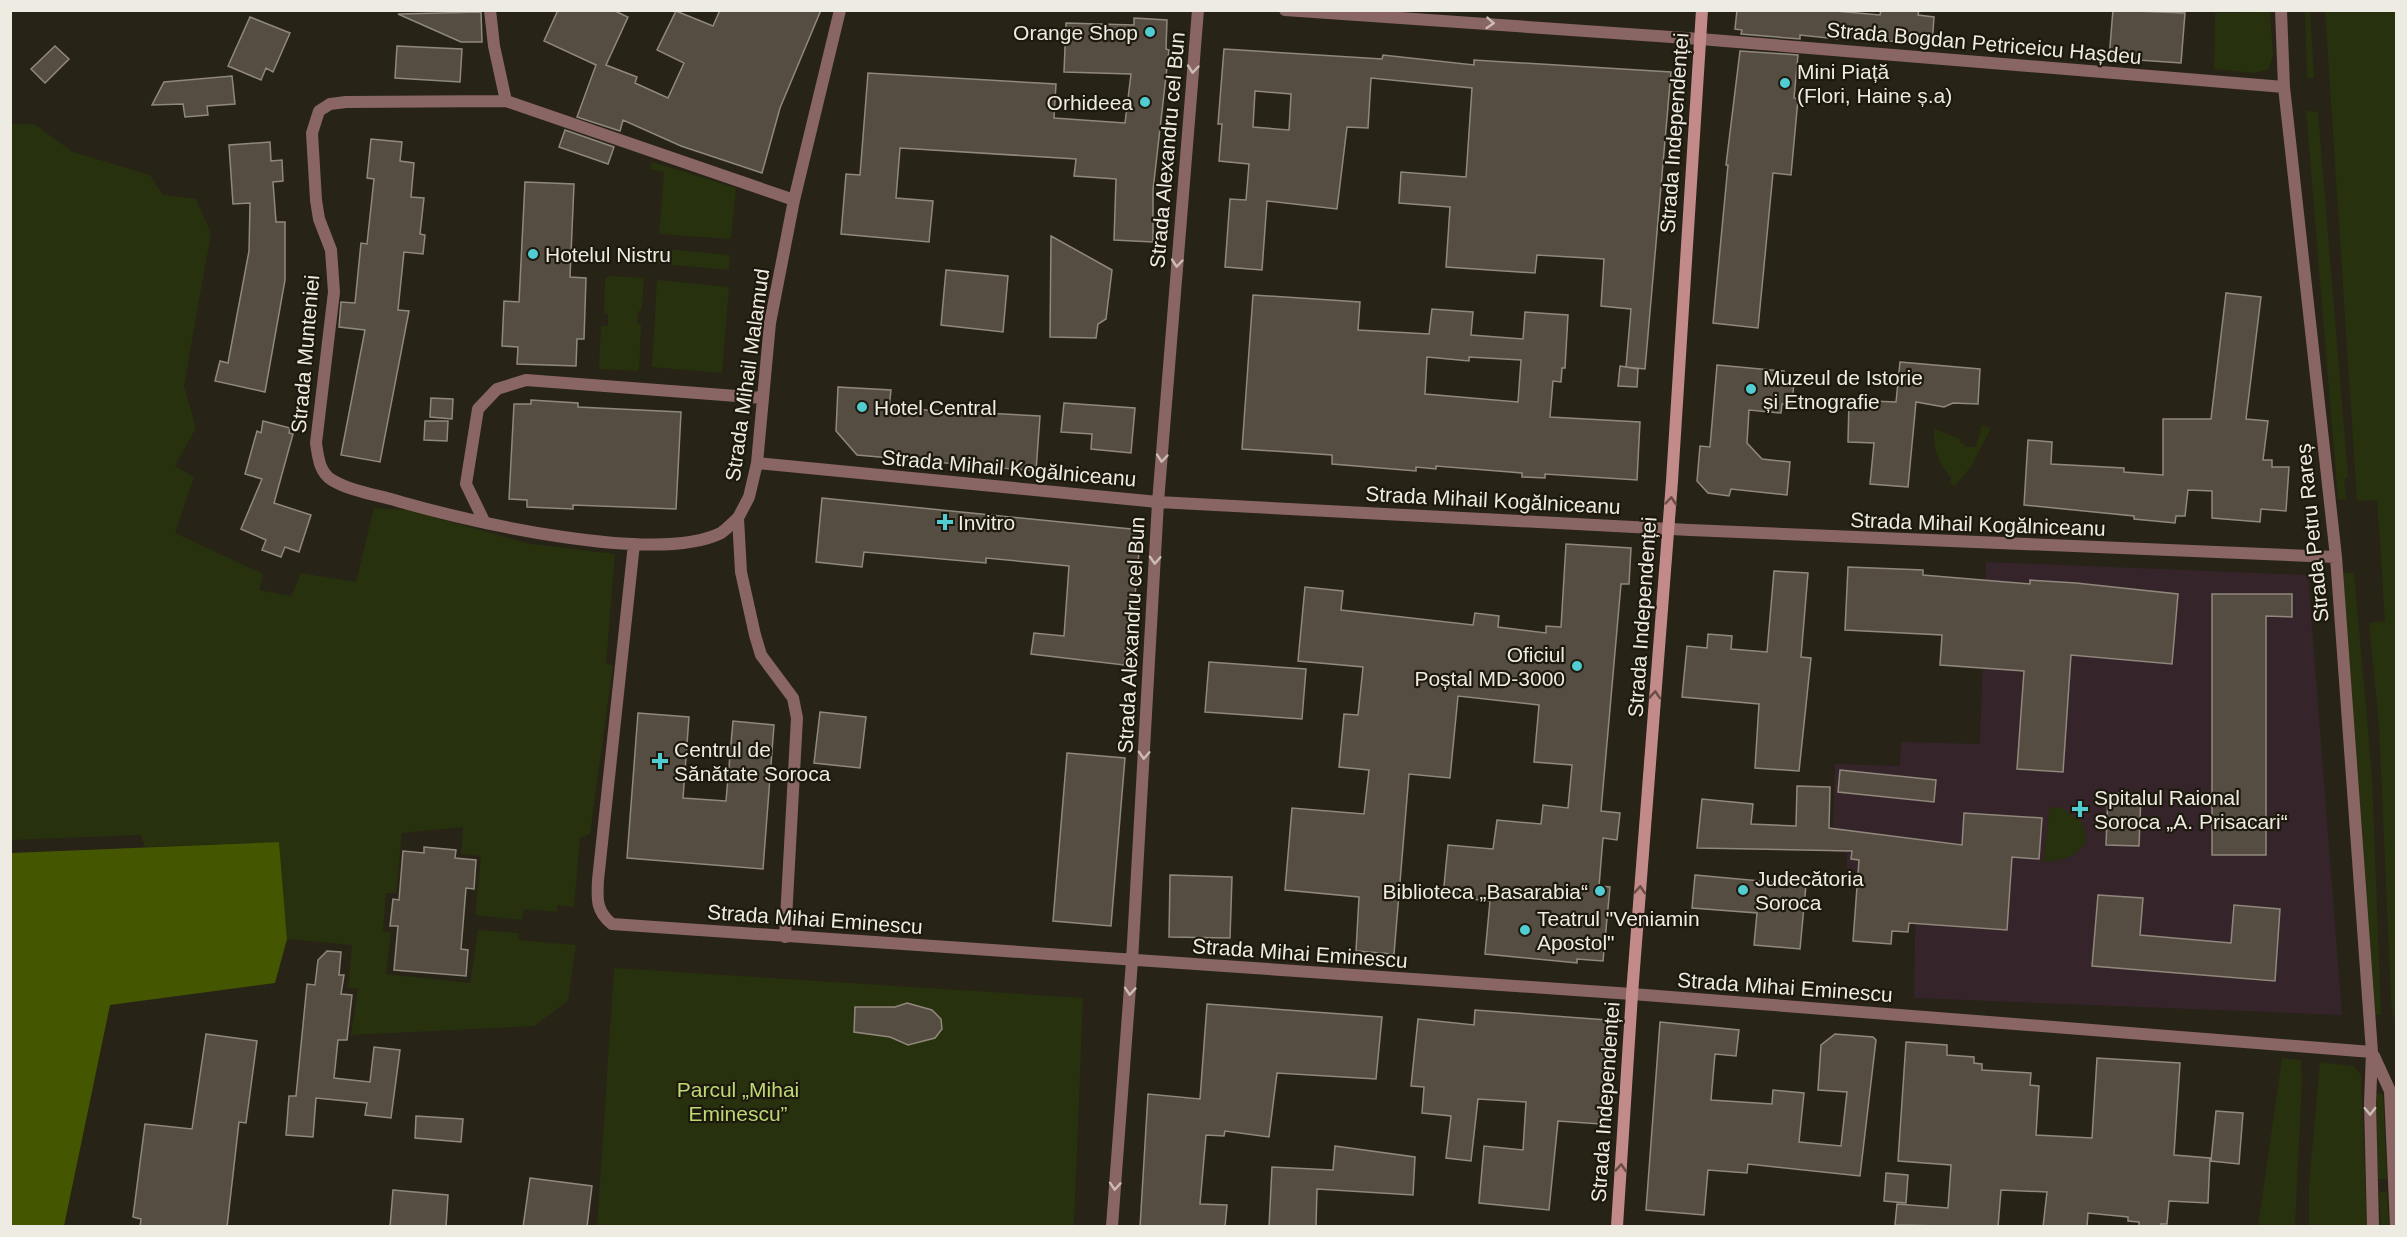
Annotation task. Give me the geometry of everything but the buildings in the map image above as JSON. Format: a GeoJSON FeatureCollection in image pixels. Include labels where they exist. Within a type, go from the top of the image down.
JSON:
{"type":"FeatureCollection","features":[{"type":"Feature","properties":{"kind":"main road","name":"Strada Independenței"},"geometry":{"type":"LineString","coordinates":[[1617,1227],[1632,994],[1668,529],[1702,10]]}},
{"type":"Feature","properties":{"kind":"street"},"geometry":{"type":"LineString","coordinates":[[490,10],[494,46],[506,101],[794,200]]}},
{"type":"Feature","properties":{"kind":"street","name":"Strada Mihail Malamud"},"geometry":{"type":"LineString","coordinates":[[785,937],[797,718],[794,698],[762,655],[755,635],[741,572],[738,518],[749,496],[757,463],[771,323],[794,200],[840,10]]}},
{"type":"Feature","properties":{"kind":"street","name":"Strada Alexandru cel Bun"},"geometry":{"type":"LineString","coordinates":[[1112,1227],[1132,961],[1158,502],[1198,10]]}},
{"type":"Feature","properties":{"kind":"street","name":"Strada Bogdan Petriceicu Hașdeu"},"geometry":{"type":"LineString","coordinates":[[1285,10],[1700,39],[2284,87]]}},
{"type":"Feature","properties":{"kind":"street","name":"Strada Petru Rareș"},"geometry":{"type":"LineString","coordinates":[[2281,10],[2284,87],[2336,557],[2372,1052],[2370,1103],[2373,1227]]}},
{"type":"Feature","properties":{"kind":"street","name":"Strada Munteniei"},"geometry":{"type":"LineString","coordinates":[[506,101],[346,102],[330,104],[319,111],[312,133],[316,200],[319,219],[331,250],[334,292],[316,443],[319,463],[330,479],[348,487],[433,511],[558,536],[634,544],[700,538],[722,532],[738,518]]}},
{"type":"Feature","properties":{"kind":"street"},"geometry":{"type":"LineString","coordinates":[[484,521],[466,484],[478,409],[497,389],[526,380],[763,398]]}},
{"type":"Feature","properties":{"kind":"street","name":"Strada Mihail Kogălniceanu"},"geometry":{"type":"LineString","coordinates":[[757,463],[1158,502],[1668,529],[2336,557]]}},
{"type":"Feature","properties":{"kind":"street","name":"Strada Mihai Eminescu"},"geometry":{"type":"LineString","coordinates":[[634,544],[597,904],[602,917],[612,924],[1632,994],[2372,1052]]}},
{"type":"Feature","properties":{"kind":"street","name":"Strada Petru Rareș"},"geometry":{"type":"LineString","coordinates":[[2372,1052],[2390,1090],[2396,1227]]}},
{"type":"Feature","properties":{"kind":"shaded area","name":"Spitalul Raional Soroca „A. Prisacari“"},"geometry":{"type":"Polygon","coordinates":[[[1986,562],[2308,575],[2342,1015],[1914,998],[1916,877],[1847,870],[1847,853],[1832,852],[1835,764],[1900,766],[1901,742],[1980,744],[1986,562]]]}},
{"type":"Feature","properties":{"kind":"green space"},"geometry":{"type":"Polygon","coordinates":[[[2305,11],[2310,11],[2314,78],[2307,78],[2305,11]]]}},
{"type":"Feature","properties":{"kind":"green space"},"geometry":{"type":"Polygon","coordinates":[[[2325,11],[2396,11],[2396,1017],[2393,1017],[2391,999],[2379,726],[2369,623],[2385,621],[2377,500],[2357,501],[2325,11]]]}},
{"type":"Feature","properties":{"kind":"green space"},"geometry":{"type":"Polygon","coordinates":[[[2270,12],[2273,55],[2268,70],[2253,73],[2214,69],[2215,13],[2270,12]]]}},
{"type":"Feature","properties":{"kind":"green space"},"geometry":{"type":"Polygon","coordinates":[[[2306,111],[2318,112],[2348,476],[2344,480],[2346,499],[2338,500],[2306,111]]]}},
{"type":"Feature","properties":{"kind":"green space"},"geometry":{"type":"Polygon","coordinates":[[[11,124],[34,124],[73,152],[150,175],[163,195],[196,199],[211,233],[184,386],[196,428],[175,466],[194,477],[175,533],[263,574],[259,590],[291,596],[301,573],[356,582],[374,508],[408,510],[531,544],[615,554],[606,664],[613,665],[590,834],[580,838],[574,907],[557,905],[557,912],[524,909],[522,920],[475,915],[481,856],[461,854],[463,827],[402,833],[396,893],[386,893],[383,931],[391,932],[386,974],[470,983],[478,930],[519,933],[519,940],[576,945],[568,1001],[534,1026],[351,1035],[358,989],[348,988],[352,945],[287,939],[279,842],[145,847],[141,835],[11,840],[11,124]]]}},
{"type":"Feature","properties":{"kind":"green space"},"geometry":{"type":"Polygon","coordinates":[[[652,162],[736,188],[731,239],[659,234],[664,172],[650,169],[652,162]]]}},
{"type":"Feature","properties":{"kind":"green space"},"geometry":{"type":"Polygon","coordinates":[[[655,248],[730,255],[729,270],[653,263],[655,248]]]}},
{"type":"Feature","properties":{"kind":"green space"},"geometry":{"type":"Polygon","coordinates":[[[609,276],[644,278],[642,309],[638,312],[637,323],[641,324],[639,371],[599,369],[601,326],[608,326],[608,314],[604,313],[605,279],[609,276]]]}},
{"type":"Feature","properties":{"kind":"green space"},"geometry":{"type":"Polygon","coordinates":[[[657,280],[729,287],[722,373],[652,367],[657,280]]]}},
{"type":"Feature","properties":{"kind":"green space"},"geometry":{"type":"Polygon","coordinates":[[[1982,425],[1991,428],[1972,465],[1955,486],[1950,484],[1951,477],[1937,455],[1934,429],[1959,438],[1960,442],[1967,447],[1976,447],[1982,425]]]}},
{"type":"Feature","properties":{"kind":"green space"},"geometry":{"type":"Polygon","coordinates":[[[2343,573],[2354,573],[2372,775],[2381,1014],[2374,1016],[2343,573]]]}},
{"type":"Feature","properties":{"kind":"green space"},"geometry":{"type":"Polygon","coordinates":[[[2050,807],[2062,808],[2082,822],[2087,841],[2074,855],[2043,862],[2050,807]]]}},
{"type":"Feature","properties":{"kind":"green space"},"geometry":{"type":"Polygon","coordinates":[[[279,842],[287,939],[275,983],[110,1005],[64,1226],[11,1226],[11,853],[279,842]]]}},
{"type":"Feature","properties":{"kind":"green space","name":"Parcul „Mihai Eminescu”"},"geometry":{"type":"Polygon","coordinates":[[[614,968],[1083,998],[1074,1226],[597,1226],[614,968]]]}},
{"type":"Feature","properties":{"kind":"green space"},"geometry":{"type":"Polygon","coordinates":[[[2282,1058],[2301,1060],[2295,1226],[2258,1226],[2282,1058]]]}},
{"type":"Feature","properties":{"kind":"green space"},"geometry":{"type":"Polygon","coordinates":[[[2320,1062],[2353,1066],[2361,1075],[2367,1226],[2309,1226],[2309,1184],[2320,1062]]]}},
{"type":"Feature","properties":{"kind":"green space"},"geometry":{"type":"Polygon","coordinates":[[[2376,1093],[2383,1094],[2387,1179],[2378,1179],[2376,1093]]]}},
{"type":"Feature","properties":{"kind":"green space"},"geometry":{"type":"Polygon","coordinates":[[[2379,1192],[2387,1192],[2389,1226],[2381,1226],[2379,1192]]]}},
{"type":"Feature","properties":{"kind":"place","name":"Orange Shop"},"geometry":{"type":"Point","coordinates":[1150,32]}},
{"type":"Feature","properties":{"kind":"place","name":"Mini Piață (Flori, Haine ș.a)"},"geometry":{"type":"Point","coordinates":[1785,83]}},
{"type":"Feature","properties":{"kind":"place","name":"Orhideea"},"geometry":{"type":"Point","coordinates":[1145,102]}},
{"type":"Feature","properties":{"kind":"place","name":"Hotelul Nistru"},"geometry":{"type":"Point","coordinates":[533,254]}},
{"type":"Feature","properties":{"kind":"place","name":"Muzeul de Istorie și Etnografie"},"geometry":{"type":"Point","coordinates":[1751,389]}},
{"type":"Feature","properties":{"kind":"place","name":"Hotel Central"},"geometry":{"type":"Point","coordinates":[862,407]}},
{"type":"Feature","properties":{"kind":"place","name":"Invitro"},"geometry":{"type":"Point","coordinates":[945,522]}},
{"type":"Feature","properties":{"kind":"place","name":"Oficiul Poștal MD-3000"},"geometry":{"type":"Point","coordinates":[1577,666]}},
{"type":"Feature","properties":{"kind":"place","name":"Centrul de Sănătate Soroca"},"geometry":{"type":"Point","coordinates":[660,761]}},
{"type":"Feature","properties":{"kind":"place","name":"Spitalul Raional Soroca „A. Prisacari“"},"geometry":{"type":"Point","coordinates":[2080,809]}},
{"type":"Feature","properties":{"kind":"place","name":"Judecătoria Soroca"},"geometry":{"type":"Point","coordinates":[1743,890]}},
{"type":"Feature","properties":{"kind":"place","name":"Biblioteca „Basarabia“"},"geometry":{"type":"Point","coordinates":[1600,891]}},
{"type":"Feature","properties":{"kind":"place","name":"Teatrul \"Veniamin Apostol\""},"geometry":{"type":"Point","coordinates":[1525,930]}}]}
